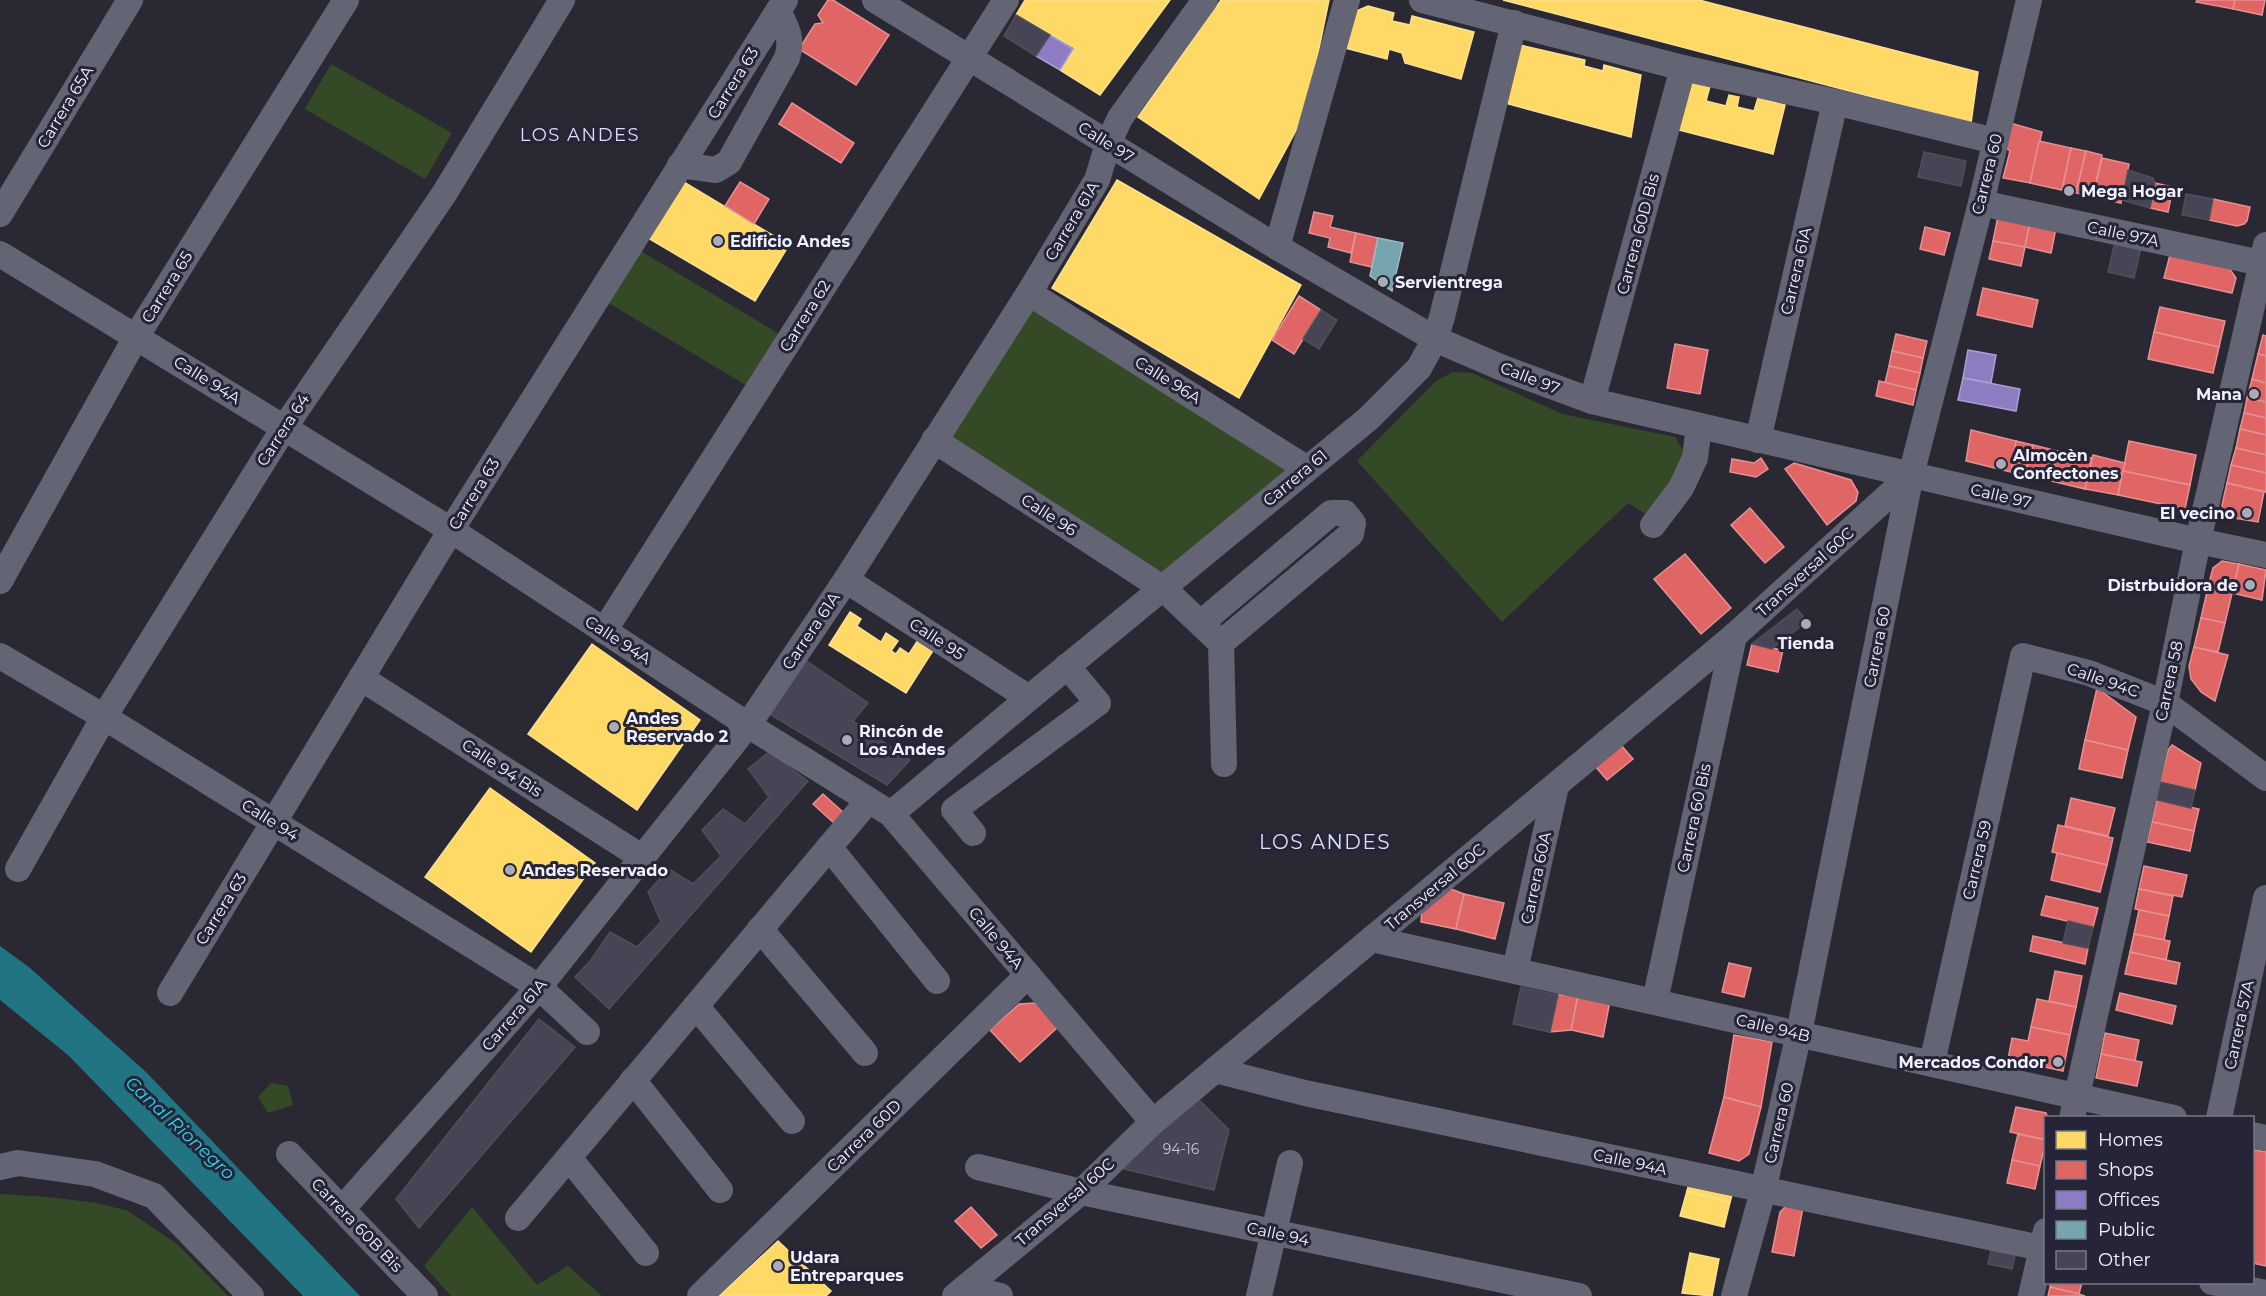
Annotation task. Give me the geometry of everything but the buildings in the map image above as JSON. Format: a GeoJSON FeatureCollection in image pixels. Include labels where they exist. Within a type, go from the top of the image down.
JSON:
{"type":"FeatureCollection","features":[{"type":"Feature","properties":{"kind":"street","name":"Carrera 65A"},"geometry":{"type":"LineString","coordinates":[[0,214],[130,0]]}},
{"type":"Feature","properties":{"kind":"street","name":"Carrera 65"},"geometry":{"type":"LineString","coordinates":[[0,581],[136,337],[346,0]]}},
{"type":"Feature","properties":{"kind":"street","name":"Carrera 64"},"geometry":{"type":"LineString","coordinates":[[18,869],[104,717],[284,428],[444,194],[562,0]]}},
{"type":"Feature","properties":{"kind":"street","name":"Calle 97"},"geometry":{"type":"LineString","coordinates":[[875,0],[1277,247],[1435,339],[1500,367],[1592,401],[2266,555]]}},
{"type":"Feature","properties":{"kind":"street","name":"Carrera 62"},"geometry":{"type":"LineString","coordinates":[[604,631],[1006,0]]}},
{"type":"Feature","properties":{"kind":"street","name":"Carrera 61A"},"geometry":{"type":"LineString","coordinates":[[342,1209],[539,987],[748,725],[846,580],[1029,293],[1097,180],[1108,144],[1120,118],[1205,0]]}},
{"type":"Feature","properties":{"kind":"street"},"geometry":{"type":"LineString","coordinates":[[1277,247],[1347,0]]}},
{"type":"Feature","properties":{"kind":"street"},"geometry":{"type":"LineString","coordinates":[[1422,0],[1683,68],[1995,141]]}},
{"type":"Feature","properties":{"kind":"street","name":"Carrera 60"},"geometry":{"type":"LineString","coordinates":[[1734,1296],[1763,1191],[1800,1034],[1911,475],[1981,203],[2029,0]]}},
{"type":"Feature","properties":{"kind":"street"},"geometry":{"type":"LineString","coordinates":[[680,165],[716,170],[729,162],[787,58],[791,45],[782,5]]}},
{"type":"Feature","properties":{"kind":"street","name":"Carrera 63"},"geometry":{"type":"LineString","coordinates":[[170,993],[451,530],[782,5]]}},
{"type":"Feature","properties":{"kind":"street","name":"Carrera 61"},"geometry":{"type":"LineString","coordinates":[[891,814],[1067,666],[1164,589],[1306,468],[1368,419],[1419,369],[1435,339],[1514,23]]}},
{"type":"Feature","properties":{"kind":"street","name":"Carrera 60D Bis"},"geometry":{"type":"LineString","coordinates":[[1592,401],[1683,68]]}},
{"type":"Feature","properties":{"kind":"street","name":"Carrera 61A"},"geometry":{"type":"LineString","coordinates":[[1758,440],[1835,102]]}},
{"type":"Feature","properties":{"kind":"street","name":"Calle 97A"},"geometry":{"type":"LineString","coordinates":[[1981,203],[2265,258]]}},
{"type":"Feature","properties":{"kind":"street","name":"Calle 94A"},"geometry":{"type":"LineString","coordinates":[[0,254],[451,530],[748,725],[891,814],[1153,1122]]}},
{"type":"Feature","properties":{"kind":"street","name":"Carrera 58"},"geometry":{"type":"LineString","coordinates":[[2074,1107],[2165,703],[2198,541],[2265,258]]}},
{"type":"Feature","properties":{"kind":"street","name":"Calle 96A"},"geometry":{"type":"LineString","coordinates":[[1029,293],[1306,468]]}},
{"type":"Feature","properties":{"kind":"street"},"geometry":{"type":"LineString","coordinates":[[1653,525],[1681,488],[1695,458],[1699,426]]}},
{"type":"Feature","properties":{"kind":"street","name":"Calle 96"},"geometry":{"type":"LineString","coordinates":[[934,440],[1164,589],[1221,643]]}},
{"type":"Feature","properties":{"kind":"street","name":"Transversal 60C"},"geometry":{"type":"LineString","coordinates":[[960,1292],[1081,1192],[1153,1122],[1734,636],[1911,475]]}},
{"type":"Feature","properties":{"kind":"street"},"geometry":{"type":"LineString","coordinates":[[1201,623],[1331,513],[1345,513],[1353,523],[1351,534],[1221,643],[1224,764]]}},
{"type":"Feature","properties":{"kind":"street","name":"Calle 95"},"geometry":{"type":"LineString","coordinates":[[846,580],[1029,698]]}},
{"type":"Feature","properties":{"kind":"street","name":"Carrera 60 Bis"},"geometry":{"type":"LineString","coordinates":[[1655,1001],[1734,636]]}},
{"type":"Feature","properties":{"kind":"street","name":"Calle 94"},"geometry":{"type":"LineString","coordinates":[[0,656],[104,717],[539,987],[587,1032]]}},
{"type":"Feature","properties":{"kind":"street","name":"Calle 94C"},"geometry":{"type":"LineString","coordinates":[[2023,656],[2089,673],[2165,703],[2264,772]]}},
{"type":"Feature","properties":{"kind":"street","name":"Carrera 59"},"geometry":{"type":"LineString","coordinates":[[1932,1064],[2023,656]]}},
{"type":"Feature","properties":{"kind":"street"},"geometry":{"type":"LineString","coordinates":[[973,833],[954,810],[1098,703],[1067,666]]}},
{"type":"Feature","properties":{"kind":"street","name":"Calle 94 Bis"},"geometry":{"type":"LineString","coordinates":[[361,678],[643,858]]}},
{"type":"Feature","properties":{"kind":"street","name":"Carrera 60A"},"geometry":{"type":"LineString","coordinates":[[1515,970],[1556,786]]}},
{"type":"Feature","properties":{"kind":"street"},"geometry":{"type":"LineString","coordinates":[[518,1218],[868,801]]}},
{"type":"Feature","properties":{"kind":"street"},"geometry":{"type":"LineString","coordinates":[[829,847],[937,981]]}},
{"type":"Feature","properties":{"kind":"street","name":"Carrera 57A"},"geometry":{"type":"LineString","coordinates":[[2219,1116],[2266,898]]}},
{"type":"Feature","properties":{"kind":"street"},"geometry":{"type":"LineString","coordinates":[[760,929],[865,1053]]}},
{"type":"Feature","properties":{"kind":"street","name":"Calle 94B"},"geometry":{"type":"LineString","coordinates":[[1372,939],[1932,1064],[2074,1107],[2156,1116]]}},
{"type":"Feature","properties":{"kind":"street","name":"Carrera 60D"},"geometry":{"type":"LineString","coordinates":[[700,1296],[1028,975]]}},
{"type":"Feature","properties":{"kind":"street"},"geometry":{"type":"LineString","coordinates":[[696,1006],[792,1121]]}},
{"type":"Feature","properties":{"kind":"street","name":"Calle 94A"},"geometry":{"type":"LineString","coordinates":[[1215,1070],[1305,1093],[1763,1191],[2044,1243]]}},
{"type":"Feature","properties":{"kind":"street"},"geometry":{"type":"LineString","coordinates":[[633,1080],[720,1190]]}},
{"type":"Feature","properties":{"kind":"street","name":"Carrera 60B Bis"},"geometry":{"type":"LineString","coordinates":[[289,1154],[425,1296]]}},
{"type":"Feature","properties":{"kind":"street"},"geometry":{"type":"LineString","coordinates":[[569,1158],[646,1253]]}},
{"type":"Feature","properties":{"kind":"street"},"geometry":{"type":"LineString","coordinates":[[0,1167],[18,1163],[95,1174],[154,1196],[251,1296]]}},
{"type":"Feature","properties":{"kind":"street"},"geometry":{"type":"LineString","coordinates":[[1259,1296],[1290,1164]]}},
{"type":"Feature","properties":{"kind":"street","name":"Calle 94"},"geometry":{"type":"LineString","coordinates":[[978,1167],[1275,1234],[1579,1296]]}},
{"type":"Feature","properties":{"kind":"street"},"geometry":{"type":"LineString","coordinates":[[2031,1296],[2044,1243]]}},
{"type":"Feature","properties":{"kind":"street"},"geometry":{"type":"LineString","coordinates":[[2222,1284],[2266,1293]]}},
{"type":"Feature","properties":{"kind":"street"},"geometry":{"type":"LineString","coordinates":[[960,1292],[1000,1296]]}},
{"type":"Feature","properties":{"kind":"green space"},"geometry":{"type":"Polygon","coordinates":[[[331,64],[452,133],[425,179],[305,109],[331,64]]]}},
{"type":"Feature","properties":{"kind":"green space"},"geometry":{"type":"Polygon","coordinates":[[[639,250],[781,335],[749,387],[607,302],[639,250]]]}},
{"type":"Feature","properties":{"kind":"green space"},"geometry":{"type":"Polygon","coordinates":[[[1032,310],[1288,469],[1171,577],[946,437],[1032,310]]]}},
{"type":"Feature","properties":{"kind":"green space"},"geometry":{"type":"Polygon","coordinates":[[[1453,372],[1472,373],[1562,414],[1675,437],[1686,455],[1650,517],[1628,503],[1502,622],[1357,461],[1436,381],[1453,372]]]}},
{"type":"Feature","properties":{"kind":"green space"},"geometry":{"type":"Polygon","coordinates":[[[271,1083],[288,1086],[293,1105],[268,1113],[258,1097],[271,1083]]]}},
{"type":"Feature","properties":{"kind":"green space"},"geometry":{"type":"Polygon","coordinates":[[[0,1194],[97,1203],[128,1211],[177,1244],[228,1296],[0,1296],[0,1194]]]}},
{"type":"Feature","properties":{"kind":"green space"},"geometry":{"type":"Polygon","coordinates":[[[472,1207],[537,1285],[568,1266],[602,1296],[451,1296],[424,1266],[472,1207]]]}},
{"type":"Feature","properties":{"kind":"water","name":"Canal Rionegro"},"geometry":{"type":"Polygon","coordinates":[[[0,946],[30,968],[147,1073],[360,1296],[303,1296],[68,1055],[0,1000],[0,946]]]}},
{"type":"Feature","properties":{"kind":"place","name":"Mega Hogar"},"geometry":{"type":"Point","coordinates":[2069,191]}},
{"type":"Feature","properties":{"kind":"place","name":"Edificio Andes"},"geometry":{"type":"Point","coordinates":[718,241]}},
{"type":"Feature","properties":{"kind":"place","name":"Servientrega"},"geometry":{"type":"Point","coordinates":[1383,282]}},
{"type":"Feature","properties":{"kind":"place","name":"Mana"},"geometry":{"type":"Point","coordinates":[2254,394]}},
{"type":"Feature","properties":{"kind":"place","name":"Almocèn Confectones"},"geometry":{"type":"Point","coordinates":[2001,464]}},
{"type":"Feature","properties":{"kind":"place","name":"El vecino"},"geometry":{"type":"Point","coordinates":[2247,513]}},
{"type":"Feature","properties":{"kind":"place","name":"Distrbuidora de"},"geometry":{"type":"Point","coordinates":[2250,585]}},
{"type":"Feature","properties":{"kind":"place","name":"Tienda"},"geometry":{"type":"Point","coordinates":[1806,624]}},
{"type":"Feature","properties":{"kind":"place","name":"Andes Reservado 2"},"geometry":{"type":"Point","coordinates":[614,727]}},
{"type":"Feature","properties":{"kind":"place","name":"Rincón de Los Andes"},"geometry":{"type":"Point","coordinates":[847,740]}},
{"type":"Feature","properties":{"kind":"place","name":"Andes Reservado"},"geometry":{"type":"Point","coordinates":[510,870]}},
{"type":"Feature","properties":{"kind":"place","name":"Mercados Condor"},"geometry":{"type":"Point","coordinates":[2058,1062]}},
{"type":"Feature","properties":{"kind":"place","name":"Udara Entreparques"},"geometry":{"type":"Point","coordinates":[778,1266]}},
{"type":"Feature","properties":{"kind":"district","name":"LOS ANDES"},"geometry":{"type":"Point","coordinates":[580,135]}},
{"type":"Feature","properties":{"kind":"district","name":"LOS ANDES"},"geometry":{"type":"Point","coordinates":[1325,842]}}]}
